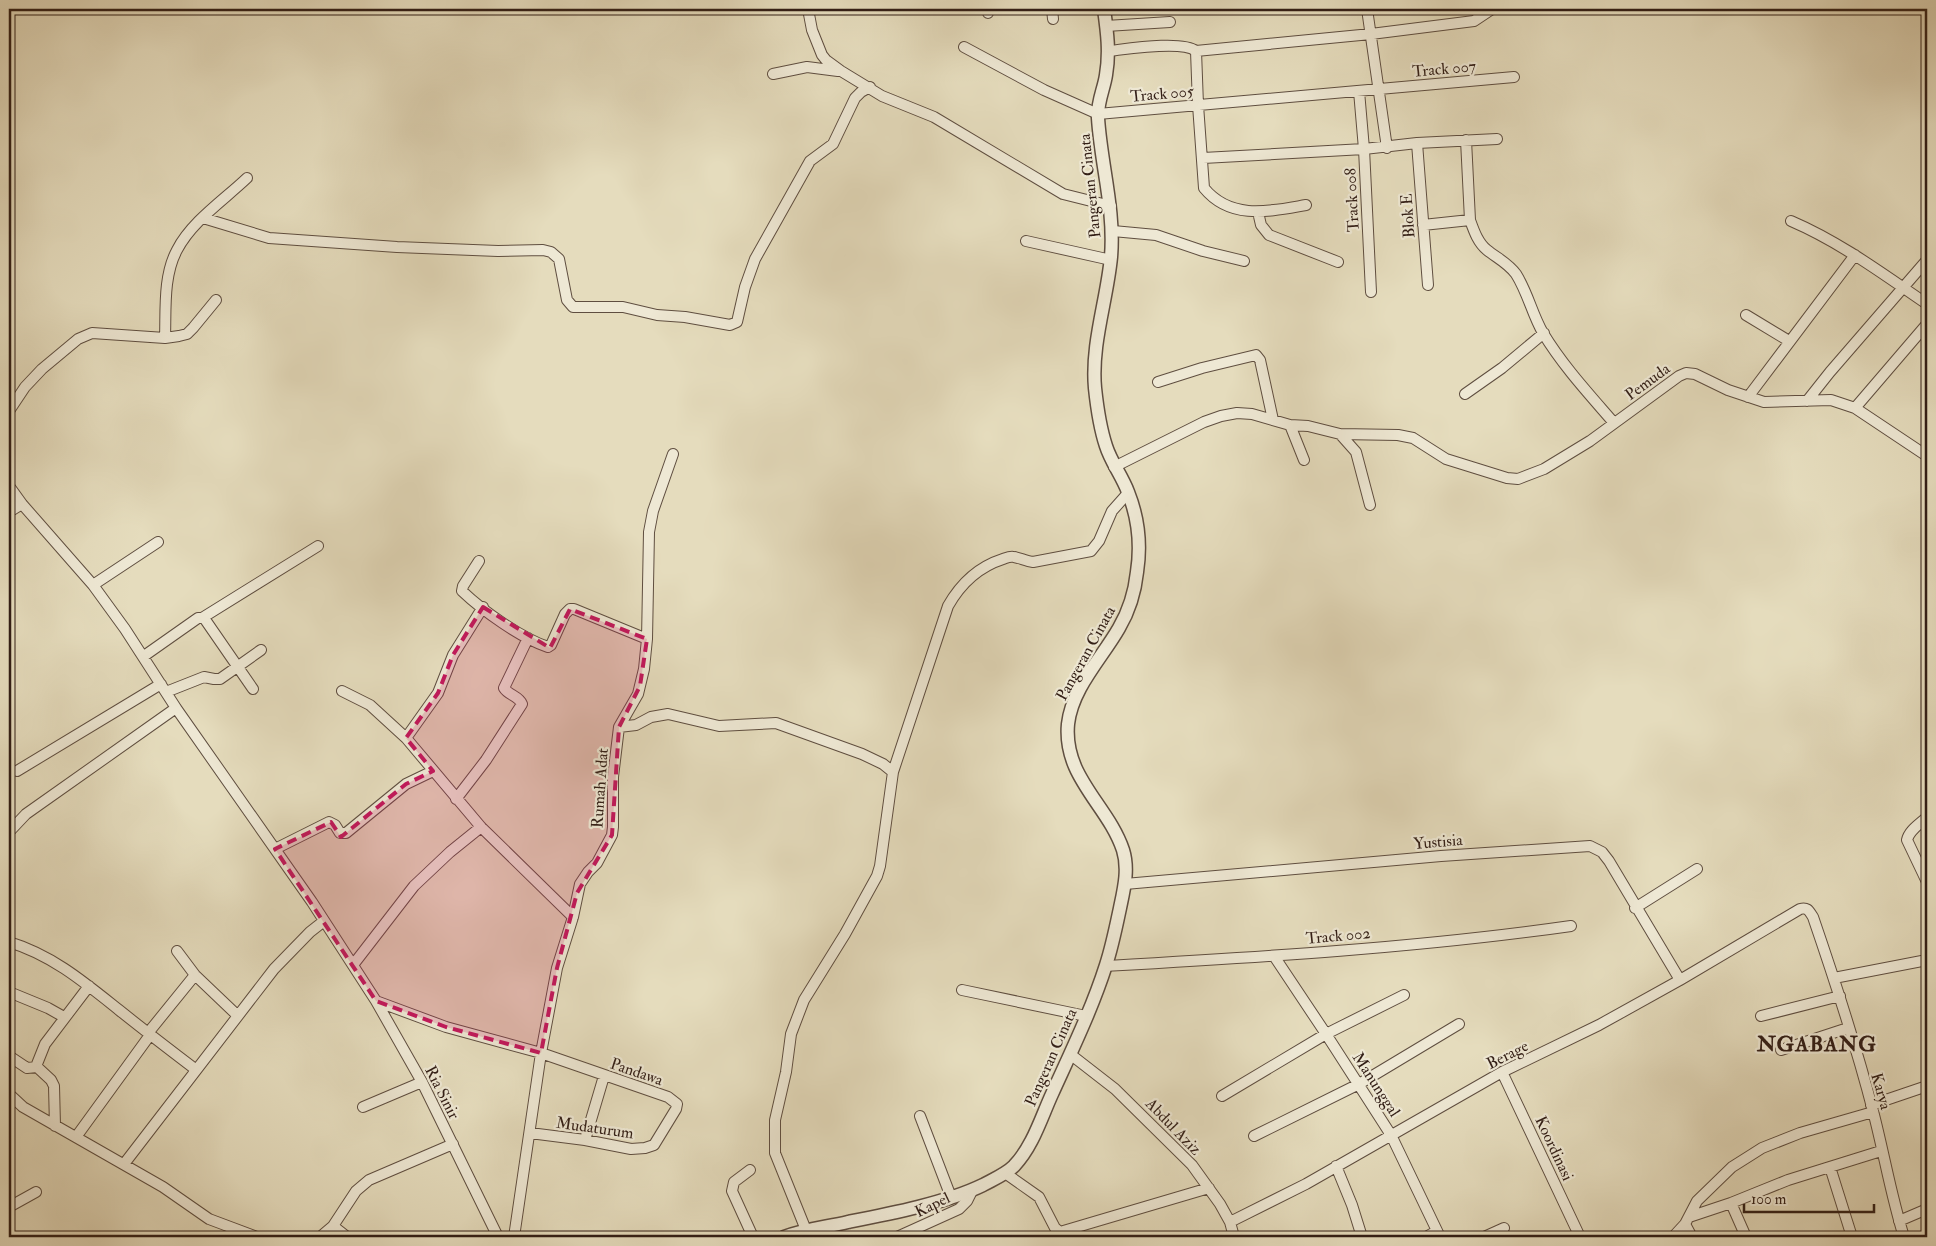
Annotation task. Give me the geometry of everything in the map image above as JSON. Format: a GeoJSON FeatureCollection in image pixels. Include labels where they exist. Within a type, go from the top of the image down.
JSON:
{"type":"FeatureCollection","features":[{"type":"Feature","properties":{"kind":"street"},"geometry":{"type":"LineString","coordinates":[[808,9],[812,30],[822,55],[841,71],[889,99],[930,115],[1063,194],[1111,206]]}},
{"type":"Feature","properties":{"kind":"street","name":"Pangeran Cinata"},"geometry":{"type":"LineString","coordinates":[[784,1237],[806,1230],[871,1218],[951,1197],[973,1189],[1005,1173],[1014,1166],[1028,1148],[1070,1054],[1106,966],[1125,884],[1126,868],[1124,853],[1109,821],[1087,791],[1079,776],[1073,762],[1067,730],[1070,713],[1076,697],[1129,608],[1134,589],[1139,553],[1137,525],[1128,493],[1114,467],[1105,444],[1095,387],[1097,345],[1111,260],[1113,231],[1098,114],[1106,78],[1109,52],[1104,9]]}},
{"type":"Feature","properties":{"kind":"street"},"geometry":{"type":"LineString","coordinates":[[1367,9],[1387,148]]}},
{"type":"Feature","properties":{"kind":"street"},"geometry":{"type":"LineString","coordinates":[[1109,52],[1140,47],[1182,46],[1196,51],[1371,34],[1474,21],[1492,9]]}},
{"type":"Feature","properties":{"kind":"street"},"geometry":{"type":"LineString","coordinates":[[1106,26],[1170,22]]}},
{"type":"Feature","properties":{"kind":"street","name":"Track 005"},"geometry":{"type":"LineString","coordinates":[[964,47],[1044,90],[1098,114],[1378,89]]}},
{"type":"Feature","properties":{"kind":"street"},"geometry":{"type":"LineString","coordinates":[[1196,51],[1204,188],[1223,204],[1238,210],[1258,212],[1306,205]]}},
{"type":"Feature","properties":{"kind":"street"},"geometry":{"type":"LineString","coordinates":[[773,74],[807,67],[841,71]]}},
{"type":"Feature","properties":{"kind":"street","name":"Track 007"},"geometry":{"type":"LineString","coordinates":[[1378,89],[1514,77]]}},
{"type":"Feature","properties":{"kind":"street"},"geometry":{"type":"LineString","coordinates":[[203,218],[268,238],[397,247],[547,251],[558,259],[567,300],[573,307],[623,307],[657,315],[730,324],[737,322],[745,287],[756,259],[810,161],[833,144],[855,98],[870,87]]}},
{"type":"Feature","properties":{"kind":"street"},"geometry":{"type":"LineString","coordinates":[[1203,158],[1364,149],[1359,91]]}},
{"type":"Feature","properties":{"kind":"street","name":"Track 008"},"geometry":{"type":"LineString","coordinates":[[1371,292],[1364,149],[1498,139]]}},
{"type":"Feature","properties":{"kind":"street"},"geometry":{"type":"LineString","coordinates":[[1466,140],[1470,220],[1474,233],[1484,247],[1508,264],[1517,275],[1526,291],[1531,310],[1544,334],[1575,379],[1614,423]]}},
{"type":"Feature","properties":{"kind":"street","name":"Blok E"},"geometry":{"type":"LineString","coordinates":[[1417,144],[1428,285]]}},
{"type":"Feature","properties":{"kind":"street"},"geometry":{"type":"LineString","coordinates":[[165,338],[166,297],[176,252],[186,236],[203,218],[248,178]]}},
{"type":"Feature","properties":{"kind":"street"},"geometry":{"type":"LineString","coordinates":[[1258,212],[1261,225],[1270,235],[1338,262]]}},
{"type":"Feature","properties":{"kind":"street"},"geometry":{"type":"LineString","coordinates":[[1423,225],[1470,220]]}},
{"type":"Feature","properties":{"kind":"street"},"geometry":{"type":"LineString","coordinates":[[1791,221],[1823,236],[1855,255],[1927,304]]}},
{"type":"Feature","properties":{"kind":"street"},"geometry":{"type":"LineString","coordinates":[[1113,231],[1164,237],[1203,251],[1244,261]]}},
{"type":"Feature","properties":{"kind":"street"},"geometry":{"type":"LineString","coordinates":[[1026,241],[1111,260]]}},
{"type":"Feature","properties":{"kind":"street"},"geometry":{"type":"LineString","coordinates":[[1748,397],[1855,255]]}},
{"type":"Feature","properties":{"kind":"street"},"geometry":{"type":"LineString","coordinates":[[1807,401],[1927,260]]}},
{"type":"Feature","properties":{"kind":"street"},"geometry":{"type":"LineString","coordinates":[[9,411],[25,387],[42,369],[72,343],[85,335],[100,333],[165,338],[187,334],[216,300]]}},
{"type":"Feature","properties":{"kind":"street"},"geometry":{"type":"LineString","coordinates":[[1746,315],[1790,341]]}},
{"type":"Feature","properties":{"kind":"street"},"geometry":{"type":"LineString","coordinates":[[1855,408],[1927,324]]}},
{"type":"Feature","properties":{"kind":"street"},"geometry":{"type":"LineString","coordinates":[[1465,394],[1502,368],[1544,334]]}},
{"type":"Feature","properties":{"kind":"street"},"geometry":{"type":"LineString","coordinates":[[1158,382],[1202,368],[1256,355],[1260,360],[1273,420]]}},
{"type":"Feature","properties":{"kind":"street","name":"Pemuda"},"geometry":{"type":"LineString","coordinates":[[1340,434],[1398,435],[1413,438],[1446,459],[1512,480],[1525,478],[1544,469],[1590,441],[1679,376],[1686,373],[1695,374],[1728,390],[1748,397],[1772,402],[1836,401],[1855,408],[1927,456]]}},
{"type":"Feature","properties":{"kind":"street"},"geometry":{"type":"LineString","coordinates":[[1762,379],[1761,391],[1772,402]]}},
{"type":"Feature","properties":{"kind":"street"},"geometry":{"type":"LineString","coordinates":[[1114,467],[1204,422],[1237,413],[1252,414],[1290,425],[1308,426],[1340,434],[1356,452],[1370,505]]}},
{"type":"Feature","properties":{"kind":"street"},"geometry":{"type":"LineString","coordinates":[[1290,425],[1304,460]]}},
{"type":"Feature","properties":{"kind":"street","name":"Rumah Adat"},"geometry":{"type":"LineString","coordinates":[[514,1237],[541,1053],[557,968],[573,917],[580,884],[597,863],[612,835],[614,821],[613,777],[619,728],[640,686],[647,639],[649,532],[653,511],[673,454]]}},
{"type":"Feature","properties":{"kind":"street","name":"Ria Sinir"},"geometry":{"type":"LineString","coordinates":[[9,486],[22,504],[93,585],[144,656],[176,708],[276,850],[353,965],[376,1001],[422,1082],[498,1237]]}},
{"type":"Feature","properties":{"kind":"street"},"geometry":{"type":"LineString","coordinates":[[806,1230],[775,1153],[776,1120],[786,1072],[791,1034],[804,1000],[845,934],[877,876],[881,860],[893,772],[948,606],[961,587],[985,565],[1009,557],[1033,562],[1090,551],[1099,541],[1112,512],[1128,493]]}},
{"type":"Feature","properties":{"kind":"street"},"geometry":{"type":"LineString","coordinates":[[9,512],[22,504]]}},
{"type":"Feature","properties":{"kind":"street"},"geometry":{"type":"LineString","coordinates":[[93,585],[158,542]]}},
{"type":"Feature","properties":{"kind":"street"},"geometry":{"type":"LineString","coordinates":[[144,656],[196,619],[202,618],[318,546]]}},
{"type":"Feature","properties":{"kind":"street"},"geometry":{"type":"LineString","coordinates":[[479,560],[462,589],[465,594],[496,618],[528,638],[548,647],[551,645],[565,614],[570,609],[574,609],[647,639]]}},
{"type":"Feature","properties":{"kind":"street"},"geometry":{"type":"LineString","coordinates":[[406,738],[438,693],[453,655],[483,607]]}},
{"type":"Feature","properties":{"kind":"street"},"geometry":{"type":"LineString","coordinates":[[202,618],[206,620],[253,689]]}},
{"type":"Feature","properties":{"kind":"street"},"geometry":{"type":"LineString","coordinates":[[456,799],[486,760],[522,704],[520,700],[504,688],[528,638]]}},
{"type":"Feature","properties":{"kind":"street"},"geometry":{"type":"LineString","coordinates":[[17,771],[164,688],[204,677],[214,680],[220,678],[261,650]]}},
{"type":"Feature","properties":{"kind":"street"},"geometry":{"type":"LineString","coordinates":[[342,691],[370,705],[406,738],[481,827],[573,917]]}},
{"type":"Feature","properties":{"kind":"street"},"geometry":{"type":"LineString","coordinates":[[9,832],[26,814],[176,708]]}},
{"type":"Feature","properties":{"kind":"street"},"geometry":{"type":"LineString","coordinates":[[619,728],[636,725],[651,717],[668,714],[719,726],[776,724],[862,754],[888,767],[893,772]]}},
{"type":"Feature","properties":{"kind":"street"},"geometry":{"type":"LineString","coordinates":[[276,850],[329,822],[334,824],[340,833],[346,833],[406,784],[433,771]]}},
{"type":"Feature","properties":{"kind":"street"},"geometry":{"type":"LineString","coordinates":[[1927,818],[1913,829],[1907,840],[1927,882]]}},
{"type":"Feature","properties":{"kind":"street"},"geometry":{"type":"LineString","coordinates":[[353,965],[414,886],[450,852],[481,827]]}},
{"type":"Feature","properties":{"kind":"street","name":"Yustisia"},"geometry":{"type":"LineString","coordinates":[[1125,884],[1440,856],[1581,846],[1597,848],[1602,852],[1680,980]]}},
{"type":"Feature","properties":{"kind":"street"},"geometry":{"type":"LineString","coordinates":[[1635,908],[1697,869]]}},
{"type":"Feature","properties":{"kind":"street","name":"Karya"},"geometry":{"type":"LineString","coordinates":[[1797,911],[1806,908],[1813,917],[1840,996],[1872,1108],[1881,1151],[1904,1237]]}},
{"type":"Feature","properties":{"kind":"street","name":"Berage"},"geometry":{"type":"LineString","coordinates":[[1230,1222],[1306,1184],[1502,1072],[1599,1025],[1797,911]]}},
{"type":"Feature","properties":{"kind":"street"},"geometry":{"type":"LineString","coordinates":[[124,1164],[195,1069],[274,969],[310,932],[324,921]]}},
{"type":"Feature","properties":{"kind":"street","name":"Track 002"},"geometry":{"type":"LineString","coordinates":[[1106,966],[1274,956],[1482,938],[1571,926]]}},
{"type":"Feature","properties":{"kind":"street"},"geometry":{"type":"LineString","coordinates":[[9,942],[30,949],[59,963],[195,1069]]}},
{"type":"Feature","properties":{"kind":"street"},"geometry":{"type":"LineString","coordinates":[[177,951],[195,975],[237,1015]]}},
{"type":"Feature","properties":{"kind":"street","name":"Manunggal"},"geometry":{"type":"LineString","coordinates":[[1274,956],[1391,1135],[1438,1234]]}},
{"type":"Feature","properties":{"kind":"street"},"geometry":{"type":"LineString","coordinates":[[1834,978],[1927,960]]}},
{"type":"Feature","properties":{"kind":"street"},"geometry":{"type":"LineString","coordinates":[[76,1137],[149,1034],[195,975]]}},
{"type":"Feature","properties":{"kind":"street"},"geometry":{"type":"LineString","coordinates":[[37,1067],[45,1044],[89,986]]}},
{"type":"Feature","properties":{"kind":"street"},"geometry":{"type":"LineString","coordinates":[[962,990],[1086,1016]]}},
{"type":"Feature","properties":{"kind":"street"},"geometry":{"type":"LineString","coordinates":[[9,992],[48,1008],[64,1017]]}},
{"type":"Feature","properties":{"kind":"street"},"geometry":{"type":"LineString","coordinates":[[1222,1096],[1326,1034],[1404,995]]}},
{"type":"Feature","properties":{"kind":"street"},"geometry":{"type":"LineString","coordinates":[[1761,1016],[1840,996]]}},
{"type":"Feature","properties":{"kind":"street","name":"Pandawa"},"geometry":{"type":"LineString","coordinates":[[376,1001],[446,1027],[541,1053],[668,1097],[676,1102],[676,1109],[654,1145]]}},
{"type":"Feature","properties":{"kind":"street"},"geometry":{"type":"LineString","coordinates":[[1254,1136],[1358,1084],[1459,1024]]}},
{"type":"Feature","properties":{"kind":"street"},"geometry":{"type":"LineString","coordinates":[[1781,1050],[1848,1028]]}},
{"type":"Feature","properties":{"kind":"street","name":"Abdul Aziz"},"geometry":{"type":"LineString","coordinates":[[1070,1054],[1115,1089],[1192,1165],[1230,1222],[1234,1237]]}},
{"type":"Feature","properties":{"kind":"street"},"geometry":{"type":"LineString","coordinates":[[9,1056],[27,1068],[37,1067],[49,1078],[54,1086],[55,1126]]}},
{"type":"Feature","properties":{"kind":"street","name":"Koordinasi"},"geometry":{"type":"LineString","coordinates":[[1502,1072],[1580,1237]]}},
{"type":"Feature","properties":{"kind":"street"},"geometry":{"type":"LineString","coordinates":[[585,1140],[604,1076]]}},
{"type":"Feature","properties":{"kind":"street"},"geometry":{"type":"LineString","coordinates":[[363,1108],[422,1082]]}},
{"type":"Feature","properties":{"kind":"street"},"geometry":{"type":"LineString","coordinates":[[1673,1237],[1687,1220],[1697,1201],[1715,1183],[1732,1168],[1762,1148],[1927,1086]]}},
{"type":"Feature","properties":{"kind":"street"},"geometry":{"type":"LineString","coordinates":[[9,1094],[23,1107],[163,1187],[209,1220],[257,1237]]}},
{"type":"Feature","properties":{"kind":"street"},"geometry":{"type":"LineString","coordinates":[[920,1116],[951,1197]]}},
{"type":"Feature","properties":{"kind":"street","name":"Mudaturum"},"geometry":{"type":"LineString","coordinates":[[530,1133],[585,1140],[632,1149],[654,1145]]}},
{"type":"Feature","properties":{"kind":"street"},"geometry":{"type":"LineString","coordinates":[[320,1237],[333,1226],[356,1191],[369,1180],[453,1144]]}},
{"type":"Feature","properties":{"kind":"street"},"geometry":{"type":"LineString","coordinates":[[1687,1220],[1788,1180],[1881,1151]]}},
{"type":"Feature","properties":{"kind":"street"},"geometry":{"type":"LineString","coordinates":[[1336,1166],[1352,1205],[1362,1237]]}},
{"type":"Feature","properties":{"kind":"street"},"geometry":{"type":"LineString","coordinates":[[1830,1167],[1852,1237]]}},
{"type":"Feature","properties":{"kind":"street"},"geometry":{"type":"LineString","coordinates":[[750,1170],[734,1182],[732,1191],[753,1237]]}},
{"type":"Feature","properties":{"kind":"street"},"geometry":{"type":"LineString","coordinates":[[1005,1173],[1039,1197],[1058,1232],[1066,1232]]}},
{"type":"Feature","properties":{"kind":"street"},"geometry":{"type":"LineString","coordinates":[[1055,1237],[1209,1188]]}},
{"type":"Feature","properties":{"kind":"street","name":"Kapel"},"geometry":{"type":"LineString","coordinates":[[897,1237],[959,1209],[968,1200],[973,1189]]}},
{"type":"Feature","properties":{"kind":"street"},"geometry":{"type":"LineString","coordinates":[[9,1207],[36,1192]]}},
{"type":"Feature","properties":{"kind":"street"},"geometry":{"type":"LineString","coordinates":[[1731,1203],[1746,1237]]}},
{"type":"Feature","properties":{"kind":"street"},"geometry":{"type":"LineString","coordinates":[[1899,1221],[1927,1209]]}},
{"type":"Feature","properties":{"kind":"street"},"geometry":{"type":"LineString","coordinates":[[1687,1220],[1692,1237]]}},
{"type":"Feature","properties":{"kind":"street"},"geometry":{"type":"LineString","coordinates":[[333,1226],[348,1237]]}},
{"type":"Feature","properties":{"kind":"street"},"geometry":{"type":"LineString","coordinates":[[1484,1237],[1504,1228]]}},
{"type":"Feature","properties":{"kind":"street"},"geometry":{"type":"LineString","coordinates":[[1426,1237],[1438,1234]]}},
{"type":"Feature","properties":{"kind":"highlighted area"},"geometry":{"type":"Polygon","coordinates":[[[483,607],[550,648],[570,609],[647,639],[640,686],[619,727],[612,835],[577,893],[557,968],[541,1053],[446,1027],[376,1001],[275,849],[331,822],[341,837],[406,784],[433,771],[406,738],[438,693],[453,655],[483,607]]]}},
{"type":"Feature","properties":{"kind":"district","name":"NGABANG"},"geometry":{"type":"Point","coordinates":[1817,1044]}}]}
